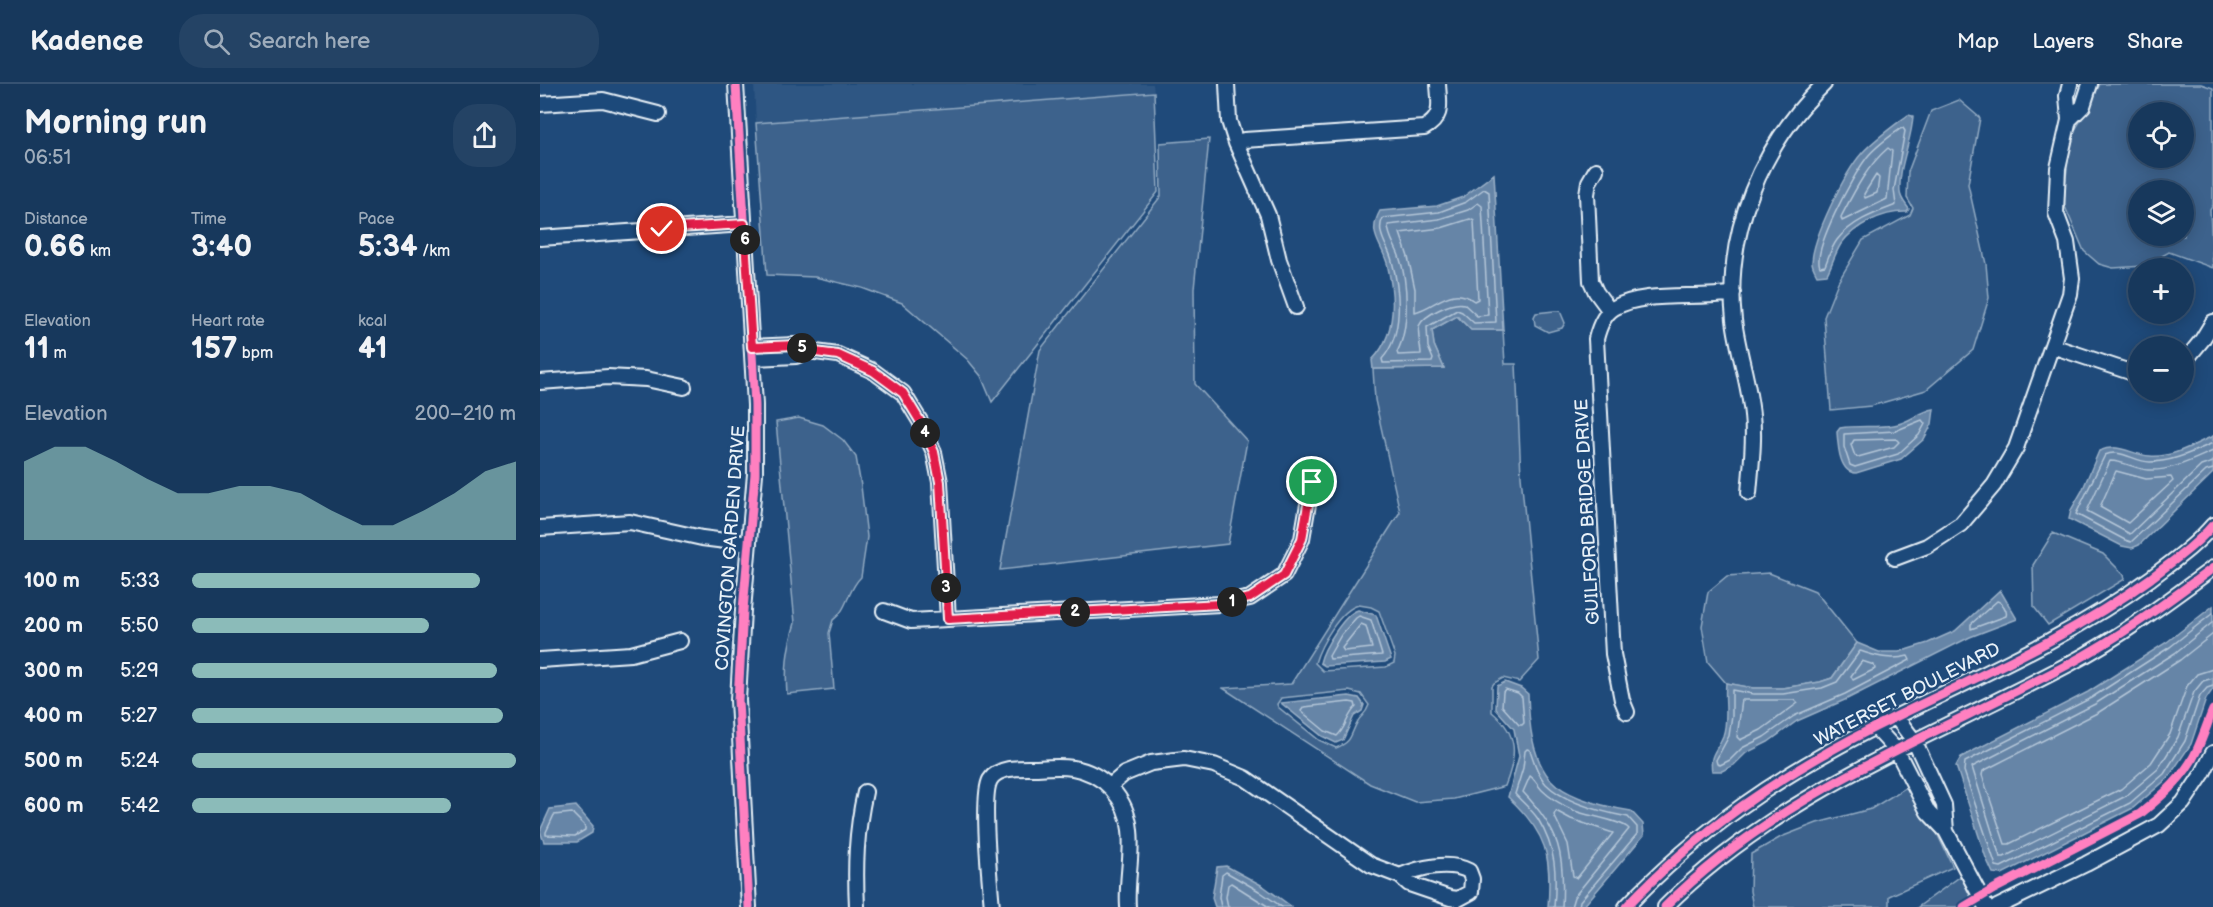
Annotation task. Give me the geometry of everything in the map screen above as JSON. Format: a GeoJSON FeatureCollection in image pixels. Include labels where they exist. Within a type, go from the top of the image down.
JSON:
{"type":"FeatureCollection","features":[{"type":"Feature","properties":{"kind":"street","name":"COVINGTON GARDEN DRIVE"},"geometry":{"type":"LineString","coordinates":[[736,84],[752,352],[755,474],[738,700],[749,907]]}},
{"type":"Feature","properties":{"kind":"street"},"geometry":{"type":"LineString","coordinates":[[1227,84],[1229,122],[1268,215],[1279,260],[1296,308]]}},
{"type":"Feature","properties":{"kind":"street"},"geometry":{"type":"LineString","coordinates":[[1236,143],[1244,140],[1424,128],[1434,123],[1438,116],[1438,84]]}},
{"type":"Feature","properties":{"kind":"street"},"geometry":{"type":"LineString","coordinates":[[1749,493],[1752,416],[1736,331],[1733,292],[1741,226],[1764,165],[1784,130],[1810,97],[1824,84]]}},
{"type":"Feature","properties":{"kind":"street"},"geometry":{"type":"LineString","coordinates":[[1895,558],[1927,546],[1952,530],[1994,485],[2016,448],[2070,294],[2072,278],[2067,242],[2056,213],[2058,168],[2069,120],[2067,96],[2070,84]]}},
{"type":"Feature","properties":{"kind":"street"},"geometry":{"type":"LineString","coordinates":[[2069,120],[2083,106],[2090,84]]}},
{"type":"Feature","properties":{"kind":"street"},"geometry":{"type":"LineString","coordinates":[[540,104],[603,100],[658,114]]}},
{"type":"Feature","properties":{"kind":"street"},"geometry":{"type":"LineString","coordinates":[[1596,170],[1589,182],[1587,194],[1591,281],[1610,311],[1636,299],[1718,296],[1733,292]]}},
{"type":"Feature","properties":{"kind":"street"},"geometry":{"type":"LineString","coordinates":[[540,238],[744,224]]}},
{"type":"Feature","properties":{"kind":"street","name":"GUILFORD BRIDGE DRIVE"},"geometry":{"type":"LineString","coordinates":[[1610,311],[1605,316],[1597,334],[1596,363],[1613,654],[1622,700],[1627,712]]}},
{"type":"Feature","properties":{"kind":"street"},"geometry":{"type":"LineString","coordinates":[[2194,350],[2213,322]]}},
{"type":"Feature","properties":{"kind":"street"},"geometry":{"type":"LineString","coordinates":[[2052,346],[2128,371]]}},
{"type":"Feature","properties":{"kind":"street"},"geometry":{"type":"LineString","coordinates":[[752,352],[796,356],[808,351],[838,355],[873,371],[903,393],[920,421],[934,452],[940,482],[948,619]]}},
{"type":"Feature","properties":{"kind":"street"},"geometry":{"type":"LineString","coordinates":[[540,382],[608,377],[646,378],[684,387]]}},
{"type":"Feature","properties":{"kind":"street"},"geometry":{"type":"LineString","coordinates":[[884,611],[910,621],[1220,604],[1250,598],[1284,575],[1302,539],[1312,482]]}},
{"type":"Feature","properties":{"kind":"street"},"geometry":{"type":"LineString","coordinates":[[540,528],[630,522],[702,538],[749,544]]}},
{"type":"Feature","properties":{"kind":"street","name":"WATERSET BOULEVARD"},"geometry":{"type":"LineString","coordinates":[[1626,907],[1660,871],[1729,814],[1801,766],[2057,638],[2124,597],[2197,543],[2213,525]]}},
{"type":"Feature","properties":{"kind":"street"},"geometry":{"type":"LineString","coordinates":[[1665,907],[1721,856],[1770,820],[1813,794],[2071,663],[2140,622],[2213,568]]}},
{"type":"Feature","properties":{"kind":"street"},"geometry":{"type":"LineString","coordinates":[[540,660],[631,654],[680,641]]}},
{"type":"Feature","properties":{"kind":"street"},"geometry":{"type":"LineString","coordinates":[[1896,717],[1915,742],[1944,805],[1946,831]]}},
{"type":"Feature","properties":{"kind":"street"},"geometry":{"type":"LineString","coordinates":[[1875,727],[1897,751],[1928,812],[1946,831],[1986,907]]}},
{"type":"Feature","properties":{"kind":"street"},"geometry":{"type":"LineString","coordinates":[[1997,907],[2086,864],[2159,825],[2184,803],[2213,753]]}},
{"type":"Feature","properties":{"kind":"street"},"geometry":{"type":"LineString","coordinates":[[1110,786],[1124,774],[1151,763],[1184,759],[1214,765],[1245,778],[1371,865],[1400,876],[1409,884],[1458,899],[1471,892],[1472,887],[1469,871],[1458,866],[1414,869],[1400,876]]}},
{"type":"Feature","properties":{"kind":"street"},"geometry":{"type":"LineString","coordinates":[[992,907],[986,804],[990,781],[995,774],[1060,766],[1075,768],[1106,781],[1123,805],[1130,830],[1128,907]]}},
{"type":"Feature","properties":{"kind":"street"},"geometry":{"type":"LineString","coordinates":[[857,907],[855,862],[858,823],[865,792]]}},
{"type":"Feature","properties":{"kind":"shaded area"},"geometry":{"type":"Polygon","coordinates":[[[754,84],[1153,84],[1154,92],[756,123],[754,84]]]}},
{"type":"Feature","properties":{"kind":"shaded area"},"geometry":{"type":"Polygon","coordinates":[[[2100,84],[2201,84],[2213,88],[2213,205],[2210,210],[2213,268],[2194,261],[2194,258],[2186,258],[2169,252],[2158,258],[2128,258],[2128,267],[2113,268],[2099,264],[2084,251],[2063,202],[2071,136],[2100,84]]]}},
{"type":"Feature","properties":{"kind":"shaded area"},"geometry":{"type":"Polygon","coordinates":[[[1154,92],[1158,192],[992,402],[981,376],[967,359],[902,303],[862,288],[815,277],[767,275],[756,123],[1154,92]]]}},
{"type":"Feature","properties":{"kind":"shaded area"},"geometry":{"type":"Polygon","coordinates":[[[1959,100],[1980,118],[1968,184],[1986,264],[1989,298],[1973,350],[1926,390],[1871,406],[1831,410],[1824,317],[1838,282],[1863,240],[1910,215],[1913,208],[1907,198],[1908,172],[1931,111],[1959,100]]]}},
{"type":"Feature","properties":{"kind":"shaded area"},"geometry":{"type":"Polygon","coordinates":[[[1209,139],[1194,289],[1195,384],[1247,441],[1228,544],[1000,570],[1040,350],[1161,196],[1160,143],[1209,139]]]}},
{"type":"Feature","properties":{"kind":"shaded area"},"geometry":{"type":"Polygon","coordinates":[[[1560,311],[1565,323],[1562,328],[1548,332],[1535,325],[1536,313],[1560,311]]]}},
{"type":"Feature","properties":{"kind":"shaded area"},"geometry":{"type":"Polygon","coordinates":[[[1457,316],[1471,330],[1503,330],[1505,364],[1516,364],[1521,476],[1539,660],[1519,682],[1503,678],[1492,686],[1492,712],[1507,729],[1513,746],[1512,765],[1505,786],[1454,799],[1415,802],[1370,784],[1223,688],[1291,684],[1400,512],[1375,400],[1373,369],[1444,368],[1434,345],[1432,330],[1457,316]],[[1359,605],[1345,613],[1321,647],[1315,663],[1323,671],[1386,667],[1394,663],[1395,656],[1379,611],[1359,605]],[[1349,691],[1281,698],[1277,704],[1319,740],[1336,748],[1348,740],[1369,705],[1361,694],[1349,691]]]}},
{"type":"Feature","properties":{"kind":"shaded area"},"geometry":{"type":"Polygon","coordinates":[[[799,418],[823,425],[843,440],[856,457],[867,537],[861,577],[838,616],[833,620],[829,633],[834,689],[787,694],[787,658],[795,623],[776,422],[799,418]]]}},
{"type":"Feature","properties":{"kind":"shaded area"},"geometry":{"type":"Polygon","coordinates":[[[2053,533],[2103,554],[2124,575],[2125,579],[2048,625],[2034,607],[2033,565],[2053,533]]]}},
{"type":"Feature","properties":{"kind":"shaded area"},"geometry":{"type":"Polygon","coordinates":[[[1769,573],[1815,591],[1857,643],[1832,678],[1783,688],[1753,688],[1726,683],[1708,662],[1702,626],[1708,592],[1727,576],[1769,573]]]}},
{"type":"Feature","properties":{"kind":"shaded area"},"geometry":{"type":"Polygon","coordinates":[[[1913,783],[1953,867],[1889,896],[1889,907],[1753,907],[1750,891],[1751,854],[1781,837],[1817,823],[1871,809],[1913,783]]]}},
{"type":"Feature","properties":{"kind":"shaded area"},"geometry":{"type":"Polygon","coordinates":[[[1961,876],[1975,907],[1918,907],[1961,876]]]}},
{"type":"Feature","properties":{"kind":"water"},"geometry":{"type":"Polygon","coordinates":[[[1908,115],[1913,116],[1901,173],[1900,192],[1909,209],[1907,212],[1889,214],[1862,225],[1841,244],[1827,274],[1817,275],[1812,262],[1818,237],[1847,175],[1867,148],[1908,115]]]}},
{"type":"Feature","properties":{"kind":"water"},"geometry":{"type":"Polygon","coordinates":[[[1494,174],[1503,330],[1471,330],[1457,316],[1432,330],[1434,345],[1444,368],[1373,369],[1372,360],[1386,339],[1392,314],[1390,276],[1375,232],[1376,219],[1380,211],[1437,206],[1463,197],[1494,174]]]}},
{"type":"Feature","properties":{"kind":"water"},"geometry":{"type":"Polygon","coordinates":[[[1934,409],[1932,424],[1924,439],[1901,459],[1856,473],[1846,468],[1839,451],[1837,432],[1840,428],[1894,425],[1934,409]]]}},
{"type":"Feature","properties":{"kind":"water"},"geometry":{"type":"Polygon","coordinates":[[[2213,436],[2213,473],[2139,545],[2132,548],[2122,546],[2069,519],[2071,510],[2099,451],[2120,448],[2143,455],[2166,455],[2213,436]]]}},
{"type":"Feature","properties":{"kind":"water"},"geometry":{"type":"Polygon","coordinates":[[[2000,590],[2017,619],[1970,637],[1847,699],[1797,721],[1768,742],[1746,753],[1734,765],[1722,771],[1712,771],[1713,756],[1725,730],[1726,683],[1753,688],[1783,688],[1832,678],[1857,643],[1879,652],[1899,652],[1928,643],[1955,631],[2000,590]]]}},
{"type":"Feature","properties":{"kind":"water"},"geometry":{"type":"Polygon","coordinates":[[[2213,606],[2213,689],[2206,699],[2191,744],[2168,778],[2133,808],[2002,874],[1993,873],[1956,766],[1961,757],[2088,692],[2167,642],[2213,606]]]}},
{"type":"Feature","properties":{"kind":"water"},"geometry":{"type":"Polygon","coordinates":[[[1358,610],[1376,615],[1391,659],[1385,662],[1325,666],[1320,663],[1335,633],[1352,613],[1358,610]]]}},
{"type":"Feature","properties":{"kind":"water"},"geometry":{"type":"Polygon","coordinates":[[[1505,682],[1521,688],[1528,694],[1530,727],[1535,749],[1550,779],[1557,786],[1577,796],[1599,804],[1631,811],[1643,824],[1644,835],[1583,907],[1548,907],[1549,873],[1544,846],[1531,822],[1508,797],[1519,756],[1514,729],[1496,709],[1497,686],[1505,682]]]}},
{"type":"Feature","properties":{"kind":"water"},"geometry":{"type":"Polygon","coordinates":[[[1349,696],[1359,698],[1364,705],[1362,711],[1354,716],[1343,740],[1336,743],[1322,736],[1281,703],[1349,696]]]}},
{"type":"Feature","properties":{"kind":"water"},"geometry":{"type":"Polygon","coordinates":[[[576,806],[593,826],[592,833],[577,842],[544,842],[540,831],[550,809],[576,806]]]}},
{"type":"Feature","properties":{"kind":"water"},"geometry":{"type":"Polygon","coordinates":[[[1226,866],[1263,886],[1292,907],[1215,907],[1212,898],[1217,867],[1226,866]]]}},
{"type":"Feature","properties":{"kind":"cycle path"},"geometry":{"type":"LineString","coordinates":[[736,84],[755,405],[755,474],[738,700],[749,907]]}},
{"type":"Feature","properties":{"kind":"cycle path"},"geometry":{"type":"LineString","coordinates":[[1626,907],[1712,828],[1774,784],[1840,745],[2016,658],[2085,621],[2151,578],[2191,547],[2213,525]]}},
{"type":"Feature","properties":{"kind":"cycle path"},"geometry":{"type":"LineString","coordinates":[[1665,907],[1709,867],[1756,831],[1806,800],[1857,770],[2088,654],[2143,619],[2213,568]]}},
{"type":"Feature","properties":{"kind":"cycle path"},"geometry":{"type":"LineString","coordinates":[[1964,907],[1994,889],[2140,814],[2165,793],[2186,769],[2197,750],[2213,710]]}},
{"type":"Feature","properties":{"kind":"route"},"geometry":{"type":"LineString","coordinates":[[662,229],[744,224],[752,347],[796,345],[808,351],[838,355],[873,371],[903,393],[920,421],[934,452],[940,482],[948,619],[1220,604],[1250,598],[1284,575],[1302,539],[1312,482]]}}]}
